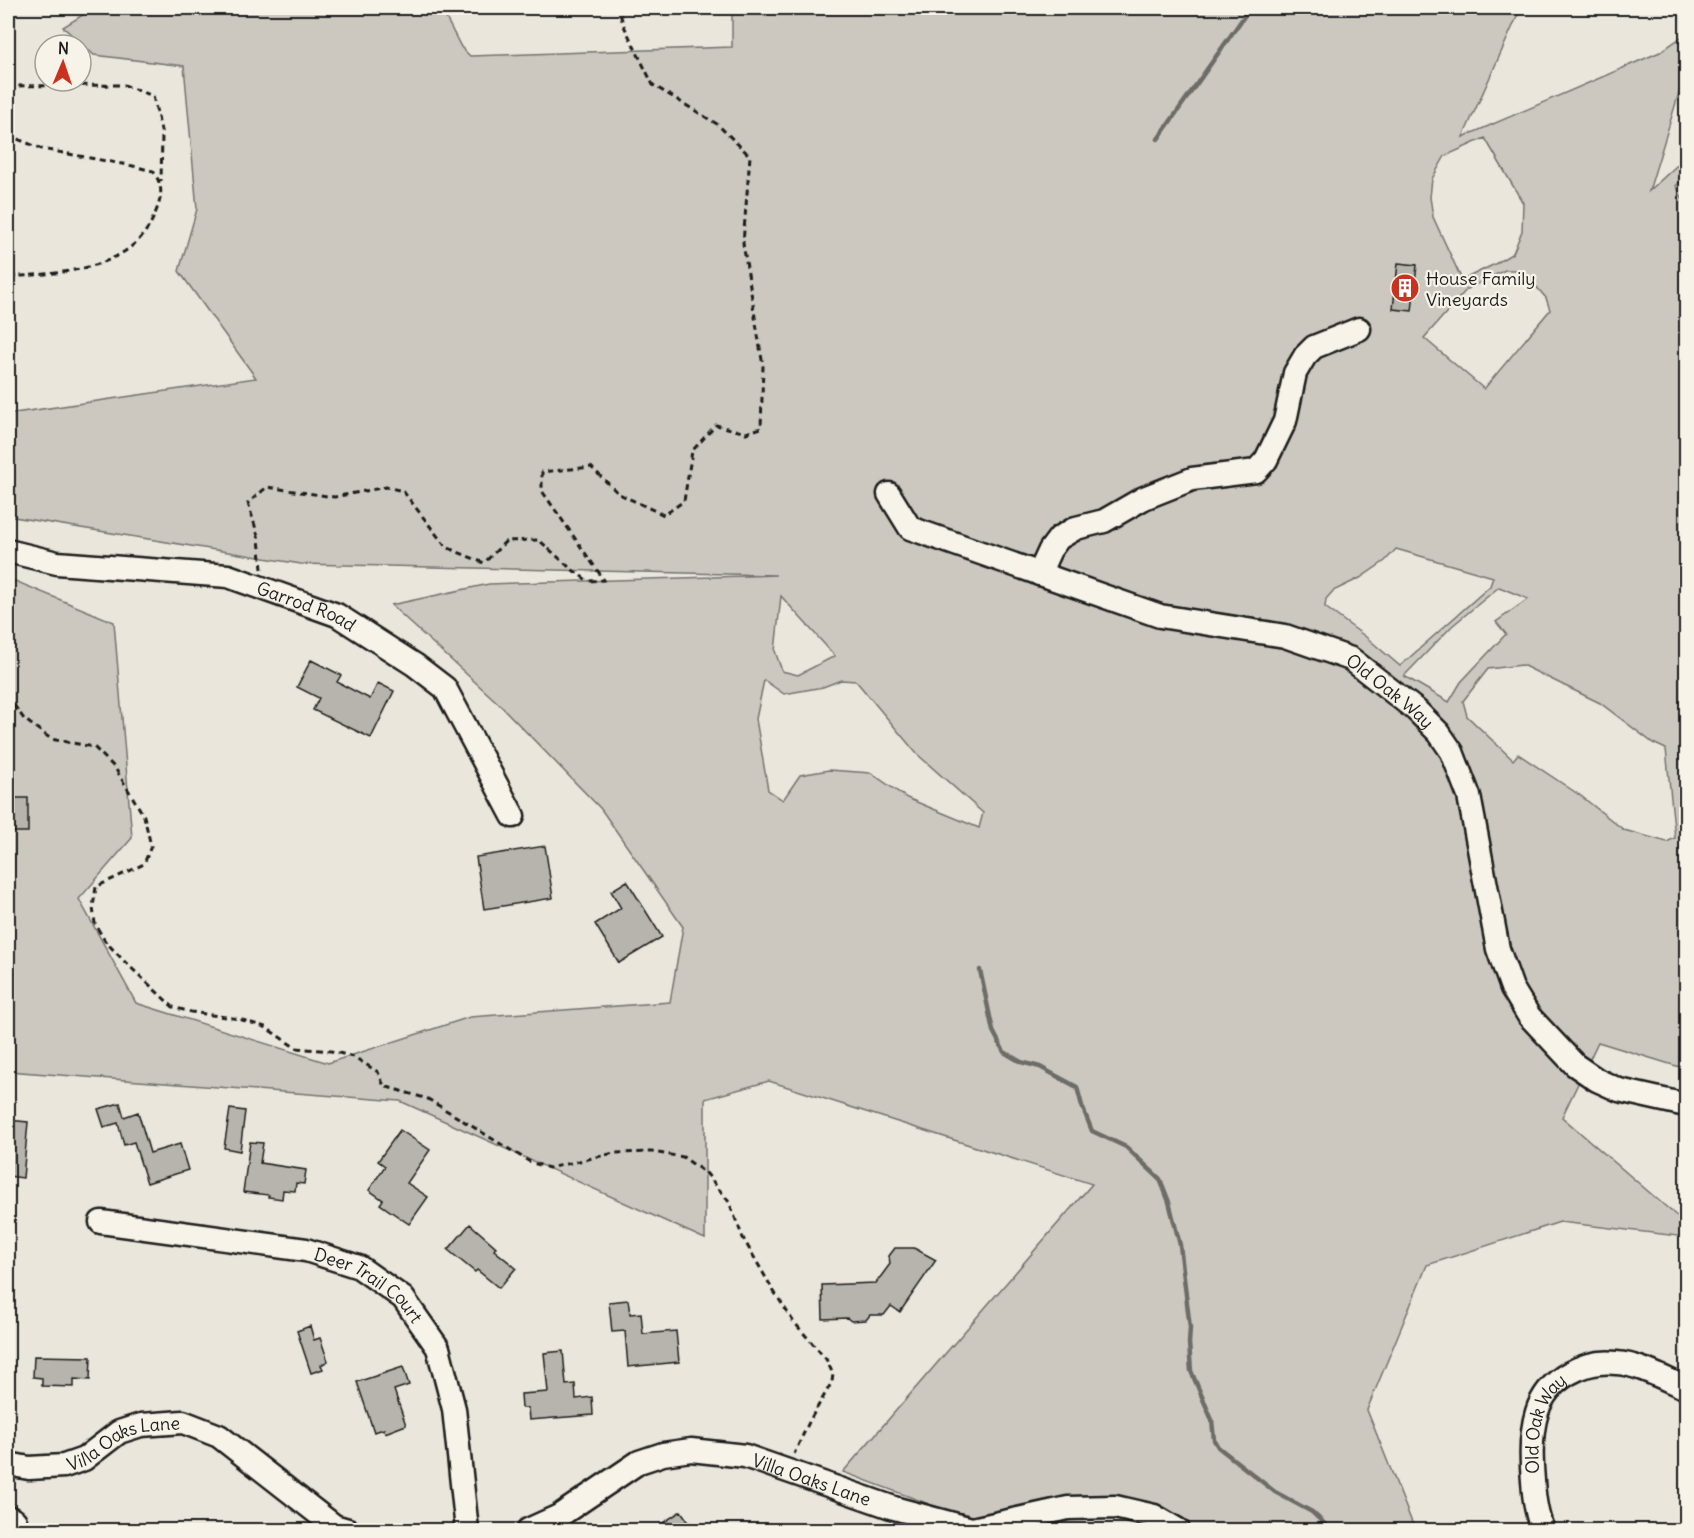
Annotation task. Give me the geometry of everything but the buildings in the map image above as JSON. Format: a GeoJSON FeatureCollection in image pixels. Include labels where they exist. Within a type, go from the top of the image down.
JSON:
{"type":"FeatureCollection","features":[{"type":"Feature","properties":{"kind":"street"},"geometry":{"type":"LineString","coordinates":[[1038,574],[1059,538],[1076,528],[1104,521],[1144,498],[1192,479],[1256,471],[1266,460],[1285,421],[1295,373],[1305,356],[1314,347],[1359,328]]}},
{"type":"Feature","properties":{"kind":"street","name":"Old Oak Way"},"geometry":{"type":"LineString","coordinates":[[889,494],[910,528],[1038,574],[1160,616],[1285,636],[1351,659],[1416,710],[1439,733],[1452,753],[1468,796],[1498,949],[1512,988],[1529,1016],[1575,1065],[1597,1080],[1619,1090],[1686,1105]]}},
{"type":"Feature","properties":{"kind":"street","name":"Garrod Road"},"geometry":{"type":"LineString","coordinates":[[8,551],[57,563],[228,576],[336,615],[415,665],[445,688],[513,816]]}},
{"type":"Feature","properties":{"kind":"street","name":"Deer Trail Court"},"geometry":{"type":"LineString","coordinates":[[100,1222],[306,1250],[359,1267],[403,1298],[438,1348],[454,1409],[468,1530]]}},
{"type":"Feature","properties":{"kind":"street","name":"Old Oak Way"},"geometry":{"type":"LineString","coordinates":[[1543,1530],[1535,1500],[1531,1465],[1533,1432],[1537,1411],[1560,1380],[1570,1372],[1584,1366],[1619,1362],[1686,1388]]}},
{"type":"Feature","properties":{"kind":"street","name":"Villa Oaks Lane"},"geometry":{"type":"LineString","coordinates":[[8,1464],[29,1468],[64,1466],[84,1459],[119,1432],[141,1425],[183,1422],[219,1436],[334,1526],[348,1530]]}},
{"type":"Feature","properties":{"kind":"street","name":"Villa Oaks Lane"},"geometry":{"type":"LineString","coordinates":[[528,1530],[559,1516],[639,1462],[663,1454],[691,1450],[745,1456],[894,1508],[972,1529],[1068,1508],[1115,1507],[1154,1515],[1178,1530]]}},
{"type":"Feature","properties":{"kind":"path"},"geometry":{"type":"LineString","coordinates":[[263,588],[259,539],[248,503],[267,487],[334,497],[386,486],[403,490],[446,547],[484,563],[506,541],[539,540],[588,581],[604,580],[542,491],[542,472],[591,466],[620,494],[664,515],[684,501],[692,451],[716,425],[746,433],[761,428],[763,366],[743,243],[750,156],[717,124],[653,85],[624,26],[620,8]]}},
{"type":"Feature","properties":{"kind":"path"},"geometry":{"type":"LineString","coordinates":[[8,86],[124,85],[153,96],[162,135],[160,201],[150,227],[129,249],[107,262],[75,269],[8,277]]}},
{"type":"Feature","properties":{"kind":"path"},"geometry":{"type":"LineString","coordinates":[[8,135],[42,149],[153,171],[161,183]]}},
{"type":"Feature","properties":{"kind":"path"},"geometry":{"type":"LineString","coordinates":[[8,697],[24,719],[51,739],[94,747],[115,768],[144,816],[151,846],[144,864],[96,886],[93,907],[95,924],[105,941],[118,955],[173,1007],[239,1019],[265,1027],[296,1047],[331,1051],[354,1058],[378,1072],[384,1086],[428,1099],[507,1149],[530,1162],[549,1168],[614,1153],[652,1152],[683,1157],[707,1174],[729,1202],[743,1238],[773,1290],[793,1320],[826,1359],[833,1374],[832,1382],[786,1469]]}},
{"type":"Feature","properties":{"kind":"shaded area"},"geometry":{"type":"Polygon","coordinates":[[[94,8],[441,8],[461,47],[470,56],[732,47],[732,8],[1521,8],[1463,137],[1660,52],[1686,34],[1686,70],[1649,191],[1686,157],[1686,176],[1676,186],[1686,205],[1686,1069],[1598,1042],[1562,1117],[1686,1224],[1686,1237],[1560,1222],[1427,1265],[1367,1410],[1415,1530],[1187,1530],[1155,1510],[972,1520],[843,1472],[1092,1184],[769,1081],[705,1099],[705,1239],[400,1101],[8,1071],[8,578],[114,622],[132,838],[79,899],[136,1003],[328,1063],[470,1017],[670,1002],[683,927],[601,809],[498,703],[391,605],[489,584],[776,575],[301,564],[8,516],[8,414],[256,378],[179,271],[197,209],[184,66],[94,55],[93,33],[70,33],[63,27],[94,8]],[[1485,138],[1445,156],[1432,179],[1430,197],[1433,217],[1462,280],[1513,253],[1522,231],[1523,203],[1485,138]],[[1505,270],[1467,289],[1424,338],[1484,389],[1550,310],[1546,298],[1522,270],[1505,270]],[[1396,549],[1385,561],[1360,578],[1333,591],[1326,599],[1325,607],[1400,666],[1490,586],[1493,577],[1396,549]],[[1499,587],[1452,626],[1404,676],[1449,702],[1461,682],[1506,634],[1496,622],[1528,599],[1499,587]],[[781,596],[775,651],[782,671],[798,675],[835,656],[781,596]],[[1522,665],[1488,669],[1463,701],[1467,716],[1513,760],[1518,754],[1581,796],[1624,830],[1667,842],[1675,838],[1666,749],[1653,743],[1600,703],[1522,665]],[[764,680],[756,719],[768,790],[783,800],[800,775],[829,770],[871,773],[907,798],[979,828],[983,813],[917,754],[856,681],[841,680],[823,687],[784,694],[764,680]]]}},
{"type":"Feature","properties":{"kind":"waterway"},"geometry":{"type":"LineString","coordinates":[[1158,139],[1250,8]]}},
{"type":"Feature","properties":{"kind":"waterway"},"geometry":{"type":"LineString","coordinates":[[980,970],[993,1031],[1004,1052],[1021,1062],[1040,1067],[1077,1087],[1092,1131],[1126,1147],[1160,1179],[1169,1202],[1180,1245],[1190,1328],[1191,1371],[1212,1420],[1214,1440],[1218,1447],[1275,1492],[1312,1512],[1331,1530]]}},
{"type":"Feature","properties":{"kind":"place","name":"House Family Vineyards"},"geometry":{"type":"Point","coordinates":[1405,288]}}]}
